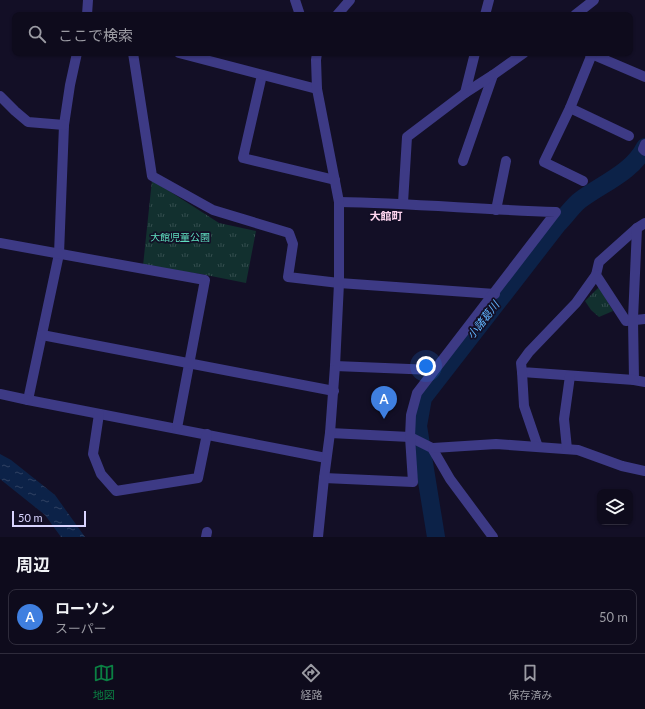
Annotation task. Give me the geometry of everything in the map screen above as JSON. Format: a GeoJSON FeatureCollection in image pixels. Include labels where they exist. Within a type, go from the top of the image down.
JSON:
{"type":"FeatureCollection","features":[{"type":"Feature","properties":{"kind":"street"},"geometry":{"type":"LineString","coordinates":[[87,12],[88,0]]}},
{"type":"Feature","properties":{"kind":"street"},"geometry":{"type":"LineString","coordinates":[[295,0],[299,12]]}},
{"type":"Feature","properties":{"kind":"street"},"geometry":{"type":"LineString","coordinates":[[340,12],[350,0]]}},
{"type":"Feature","properties":{"kind":"street"},"geometry":{"type":"LineString","coordinates":[[486,12],[489,0]]}},
{"type":"Feature","properties":{"kind":"street"},"geometry":{"type":"LineString","coordinates":[[579,12],[594,0]]}},
{"type":"Feature","properties":{"kind":"street"},"geometry":{"type":"LineString","coordinates":[[28,400],[59,254],[64,125],[76,56]]}},
{"type":"Feature","properties":{"kind":"street"},"geometry":{"type":"LineString","coordinates":[[133,56],[152,176],[214,210],[289,233],[293,244],[288,277],[339,283],[495,294]]}},
{"type":"Feature","properties":{"kind":"street"},"geometry":{"type":"LineString","coordinates":[[190,56],[317,89]]}},
{"type":"Feature","properties":{"kind":"street"},"geometry":{"type":"LineString","coordinates":[[317,56],[317,89],[339,202],[339,283],[336,366],[318,537]]}},
{"type":"Feature","properties":{"kind":"street"},"geometry":{"type":"LineString","coordinates":[[465,93],[474,56]]}},
{"type":"Feature","properties":{"kind":"street"},"geometry":{"type":"LineString","coordinates":[[403,203],[407,137],[465,93],[520,56]]}},
{"type":"Feature","properties":{"kind":"street"},"geometry":{"type":"LineString","coordinates":[[583,181],[544,162],[570,108],[590,56]]}},
{"type":"Feature","properties":{"kind":"street"},"geometry":{"type":"LineString","coordinates":[[596,56],[645,77]]}},
{"type":"Feature","properties":{"kind":"street"},"geometry":{"type":"LineString","coordinates":[[262,75],[243,158],[335,180]]}},
{"type":"Feature","properties":{"kind":"street"},"geometry":{"type":"LineString","coordinates":[[463,161],[493,75]]}},
{"type":"Feature","properties":{"kind":"street"},"geometry":{"type":"LineString","coordinates":[[0,96],[15,112],[28,122],[64,125]]}},
{"type":"Feature","properties":{"kind":"street"},"geometry":{"type":"LineString","coordinates":[[570,108],[629,136]]}},
{"type":"Feature","properties":{"kind":"street"},"geometry":{"type":"LineString","coordinates":[[645,144],[643,149],[645,151]]}},
{"type":"Feature","properties":{"kind":"street"},"geometry":{"type":"LineString","coordinates":[[496,210],[506,161]]}},
{"type":"Feature","properties":{"kind":"street"},"geometry":{"type":"LineString","coordinates":[[324,478],[413,482],[410,438],[411,415],[417,393],[495,294],[556,212],[496,210],[403,203],[339,202]]}},
{"type":"Feature","properties":{"kind":"street"},"geometry":{"type":"LineString","coordinates":[[538,447],[524,406],[521,363],[529,352],[576,303],[596,276],[599,262],[641,225]]}},
{"type":"Feature","properties":{"kind":"street"},"geometry":{"type":"LineString","coordinates":[[634,380],[633,320],[641,225]]}},
{"type":"Feature","properties":{"kind":"street"},"geometry":{"type":"LineString","coordinates":[[0,243],[205,280],[177,428]]}},
{"type":"Feature","properties":{"kind":"street"},"geometry":{"type":"LineString","coordinates":[[596,276],[626,321],[645,319]]}},
{"type":"Feature","properties":{"kind":"street"},"geometry":{"type":"LineString","coordinates":[[42,335],[334,391]]}},
{"type":"Feature","properties":{"kind":"street"},"geometry":{"type":"LineString","coordinates":[[336,366],[434,370]]}},
{"type":"Feature","properties":{"kind":"street"},"geometry":{"type":"LineString","coordinates":[[522,372],[645,382]]}},
{"type":"Feature","properties":{"kind":"street"},"geometry":{"type":"LineString","coordinates":[[567,449],[564,419],[570,376]]}},
{"type":"Feature","properties":{"kind":"street"},"geometry":{"type":"LineString","coordinates":[[0,394],[326,458]]}},
{"type":"Feature","properties":{"kind":"street"},"geometry":{"type":"LineString","coordinates":[[98,414],[93,454],[101,474],[116,491],[198,478],[206,434]]}},
{"type":"Feature","properties":{"kind":"street"},"geometry":{"type":"LineString","coordinates":[[330,433],[410,438],[433,448],[496,444],[578,450],[622,466],[645,471]]}},
{"type":"Feature","properties":{"kind":"street"},"geometry":{"type":"LineString","coordinates":[[433,448],[450,479],[493,537]]}},
{"type":"Feature","properties":{"kind":"green space","name":"大館児童公園"},"geometry":{"type":"Polygon","coordinates":[[[152,180],[219,223],[256,231],[246,283],[201,274],[143,266],[152,180]]]}},
{"type":"Feature","properties":{"kind":"green space"},"geometry":{"type":"Polygon","coordinates":[[[599,287],[613,311],[599,317],[591,310],[585,301],[599,287]]]}},
{"type":"Feature","properties":{"kind":"water"},"geometry":{"type":"Polygon","coordinates":[[[0,454],[11,460],[55,495],[85,537],[61,537],[45,515],[0,479],[0,454]]]}},
{"type":"Feature","properties":{"kind":"waterway","name":"小諸葛川"},"geometry":{"type":"LineString","coordinates":[[436,537],[418,426],[423,398],[558,224],[579,201],[632,164],[645,147]]}},
{"type":"Feature","properties":{"kind":"place","name":"ローソン"},"geometry":{"type":"Point","coordinates":[384,419]}},
{"type":"Feature","properties":{"kind":"district","name":"大館町"},"geometry":{"type":"Point","coordinates":[386,216]}}]}
